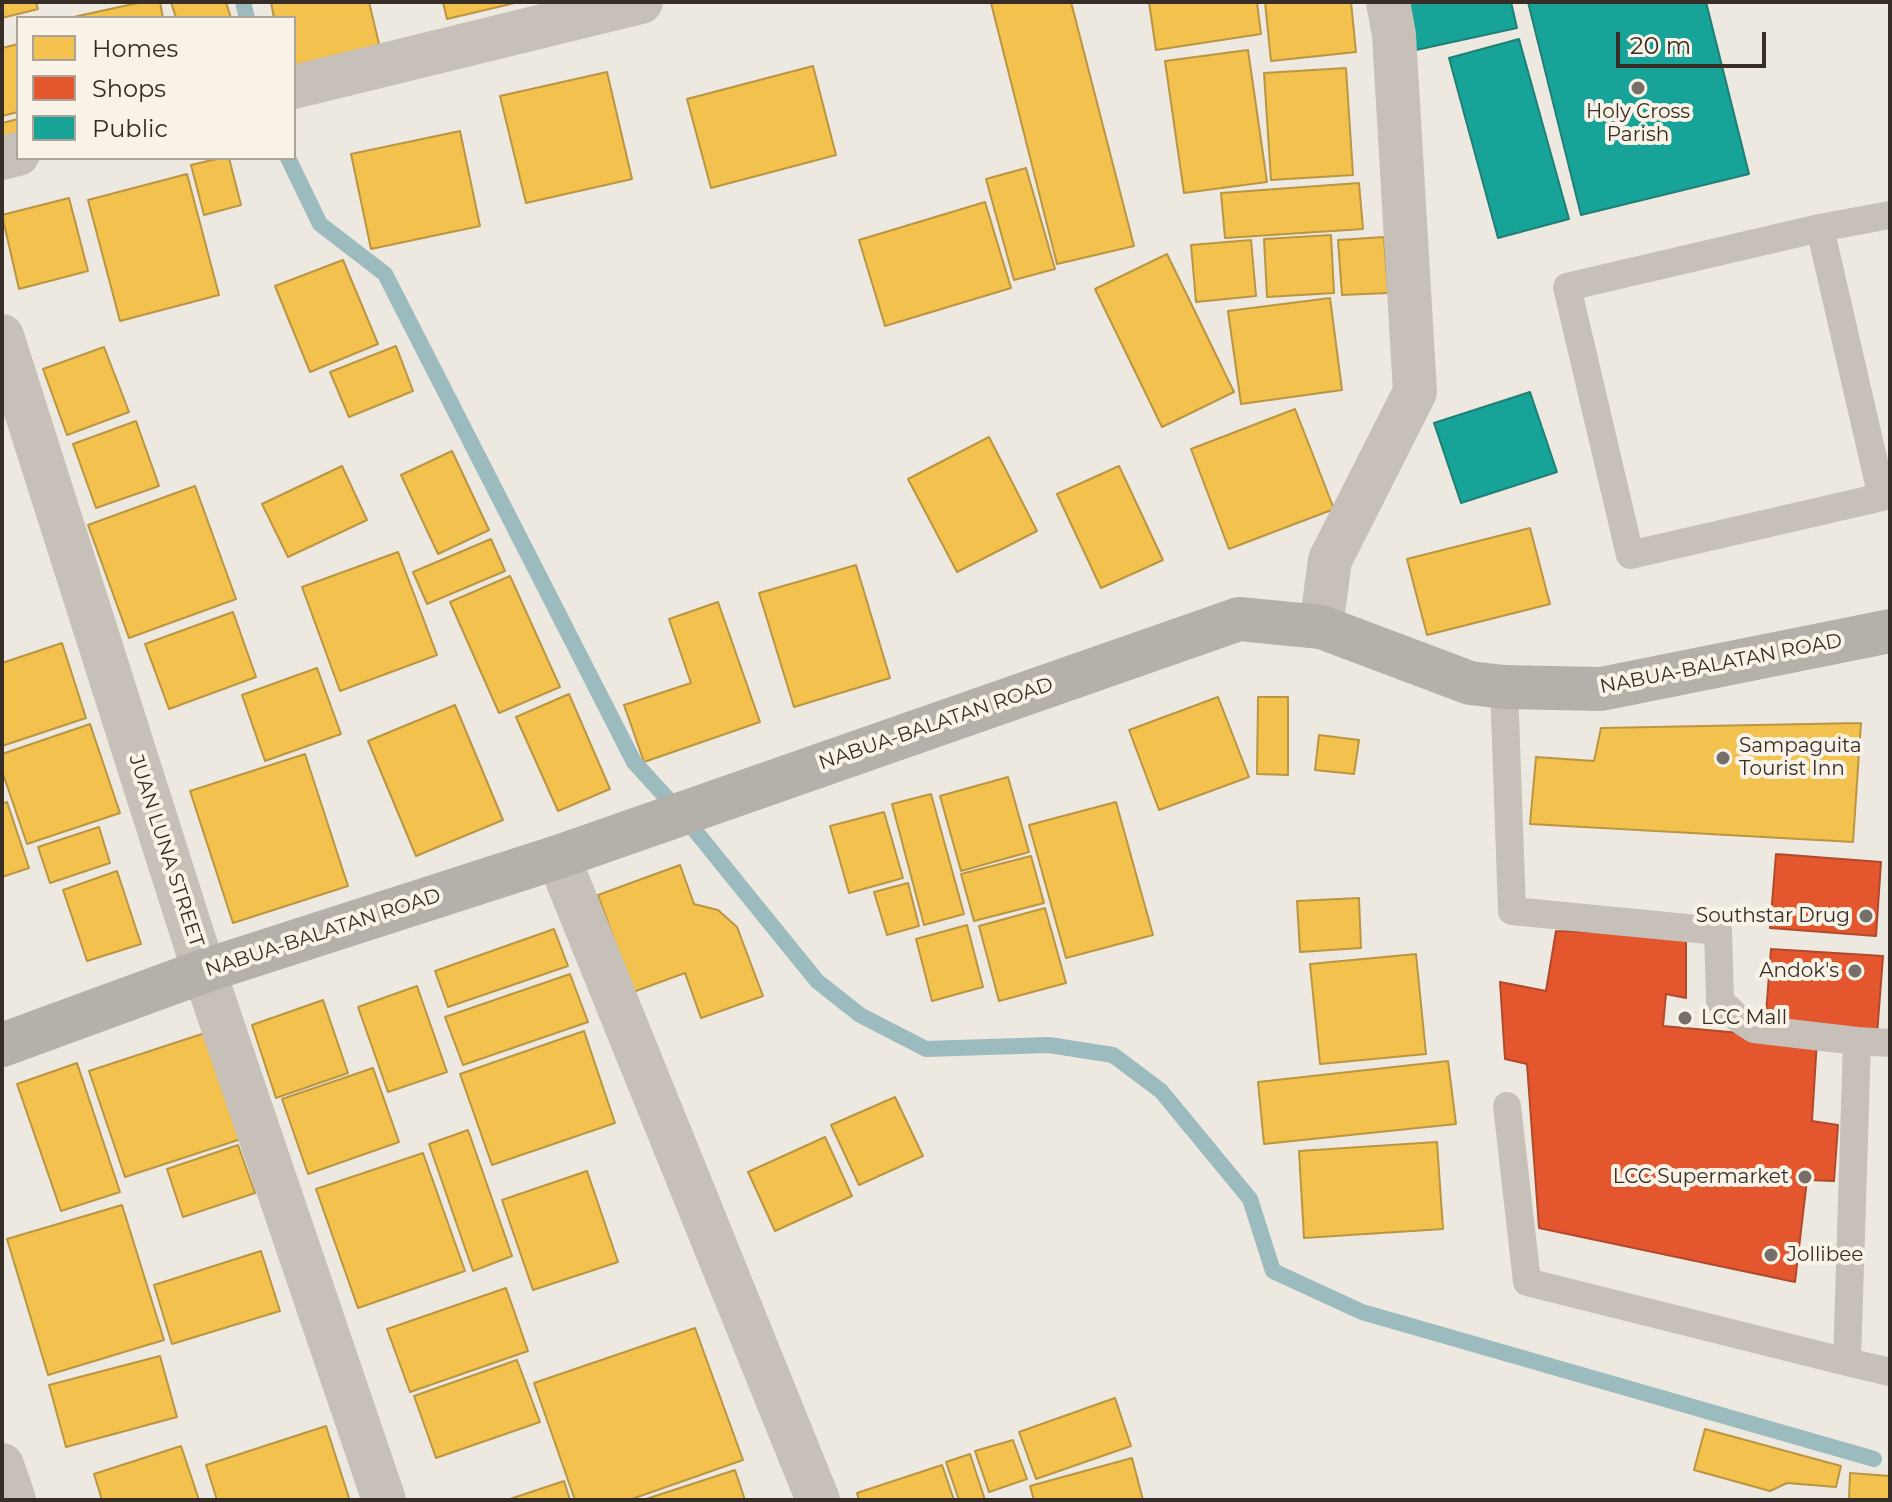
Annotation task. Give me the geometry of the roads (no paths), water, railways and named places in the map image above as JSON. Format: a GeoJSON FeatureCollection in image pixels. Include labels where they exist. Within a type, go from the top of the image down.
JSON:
{"type":"FeatureCollection","features":[{"type":"Feature","properties":{"kind":"main road","name":"NABUA-BALATAN ROAD"},"geometry":{"type":"LineString","coordinates":[[2,1045],[204,971],[558,857],[1239,619],[1321,627],[1470,683],[1504,687],[1601,689],[1890,631]]}},
{"type":"Feature","properties":{"kind":"street"},"geometry":{"type":"LineString","coordinates":[[296,87],[641,2]]}},
{"type":"Feature","properties":{"kind":"street"},"geometry":{"type":"LineString","coordinates":[[1321,627],[1330,560],[1415,392],[1394,35],[1388,2]]}},
{"type":"Feature","properties":{"kind":"street","name":"JUAN LUNA STREET"},"geometry":{"type":"LineString","coordinates":[[2,336],[204,971],[384,1500]]}},
{"type":"Feature","properties":{"kind":"street"},"geometry":{"type":"LineString","coordinates":[[558,857],[818,1500]]}},
{"type":"Feature","properties":{"kind":"street"},"geometry":{"type":"LineString","coordinates":[[2,1465],[14,1500]]}},
{"type":"Feature","properties":{"kind":"lane"},"geometry":{"type":"LineString","coordinates":[[1820,228],[1882,497],[1630,555],[1567,287],[1820,228],[1890,215]]}},
{"type":"Feature","properties":{"kind":"lane"},"geometry":{"type":"LineString","coordinates":[[1504,687],[1512,911],[1718,931],[1720,1001],[1740,1020],[1754,1029],[1890,1043]]}},
{"type":"Feature","properties":{"kind":"lane"},"geometry":{"type":"LineString","coordinates":[[1847,1362],[1857,1041]]}},
{"type":"Feature","properties":{"kind":"lane"},"geometry":{"type":"LineString","coordinates":[[1507,1106],[1527,1282],[1890,1372]]}},
{"type":"Feature","properties":{"kind":"waterway"},"geometry":{"type":"LineString","coordinates":[[243,2],[246,16]]}},
{"type":"Feature","properties":{"kind":"waterway"},"geometry":{"type":"LineString","coordinates":[[289,160],[320,224],[385,274],[634,762],[684,817],[817,981],[860,1015],[926,1049],[1049,1045],[1113,1055],[1161,1091],[1250,1199],[1273,1271],[1362,1312],[1874,1459]]}},
{"type":"Feature","properties":{"kind":"place","name":"Holy Cross Parish"},"geometry":{"type":"Point","coordinates":[1638,88]}},
{"type":"Feature","properties":{"kind":"place","name":"Sampaguita Tourist Inn"},"geometry":{"type":"Point","coordinates":[1723,758]}},
{"type":"Feature","properties":{"kind":"place","name":"Southstar Drug"},"geometry":{"type":"Point","coordinates":[1866,916]}},
{"type":"Feature","properties":{"kind":"place","name":"Andok's"},"geometry":{"type":"Point","coordinates":[1855,971]}},
{"type":"Feature","properties":{"kind":"place","name":"LCC Mall"},"geometry":{"type":"Point","coordinates":[1685,1018]}},
{"type":"Feature","properties":{"kind":"place","name":"LCC Supermarket"},"geometry":{"type":"Point","coordinates":[1805,1177]}},
{"type":"Feature","properties":{"kind":"place","name":"Jollibee"},"geometry":{"type":"Point","coordinates":[1771,1255]}}]}
